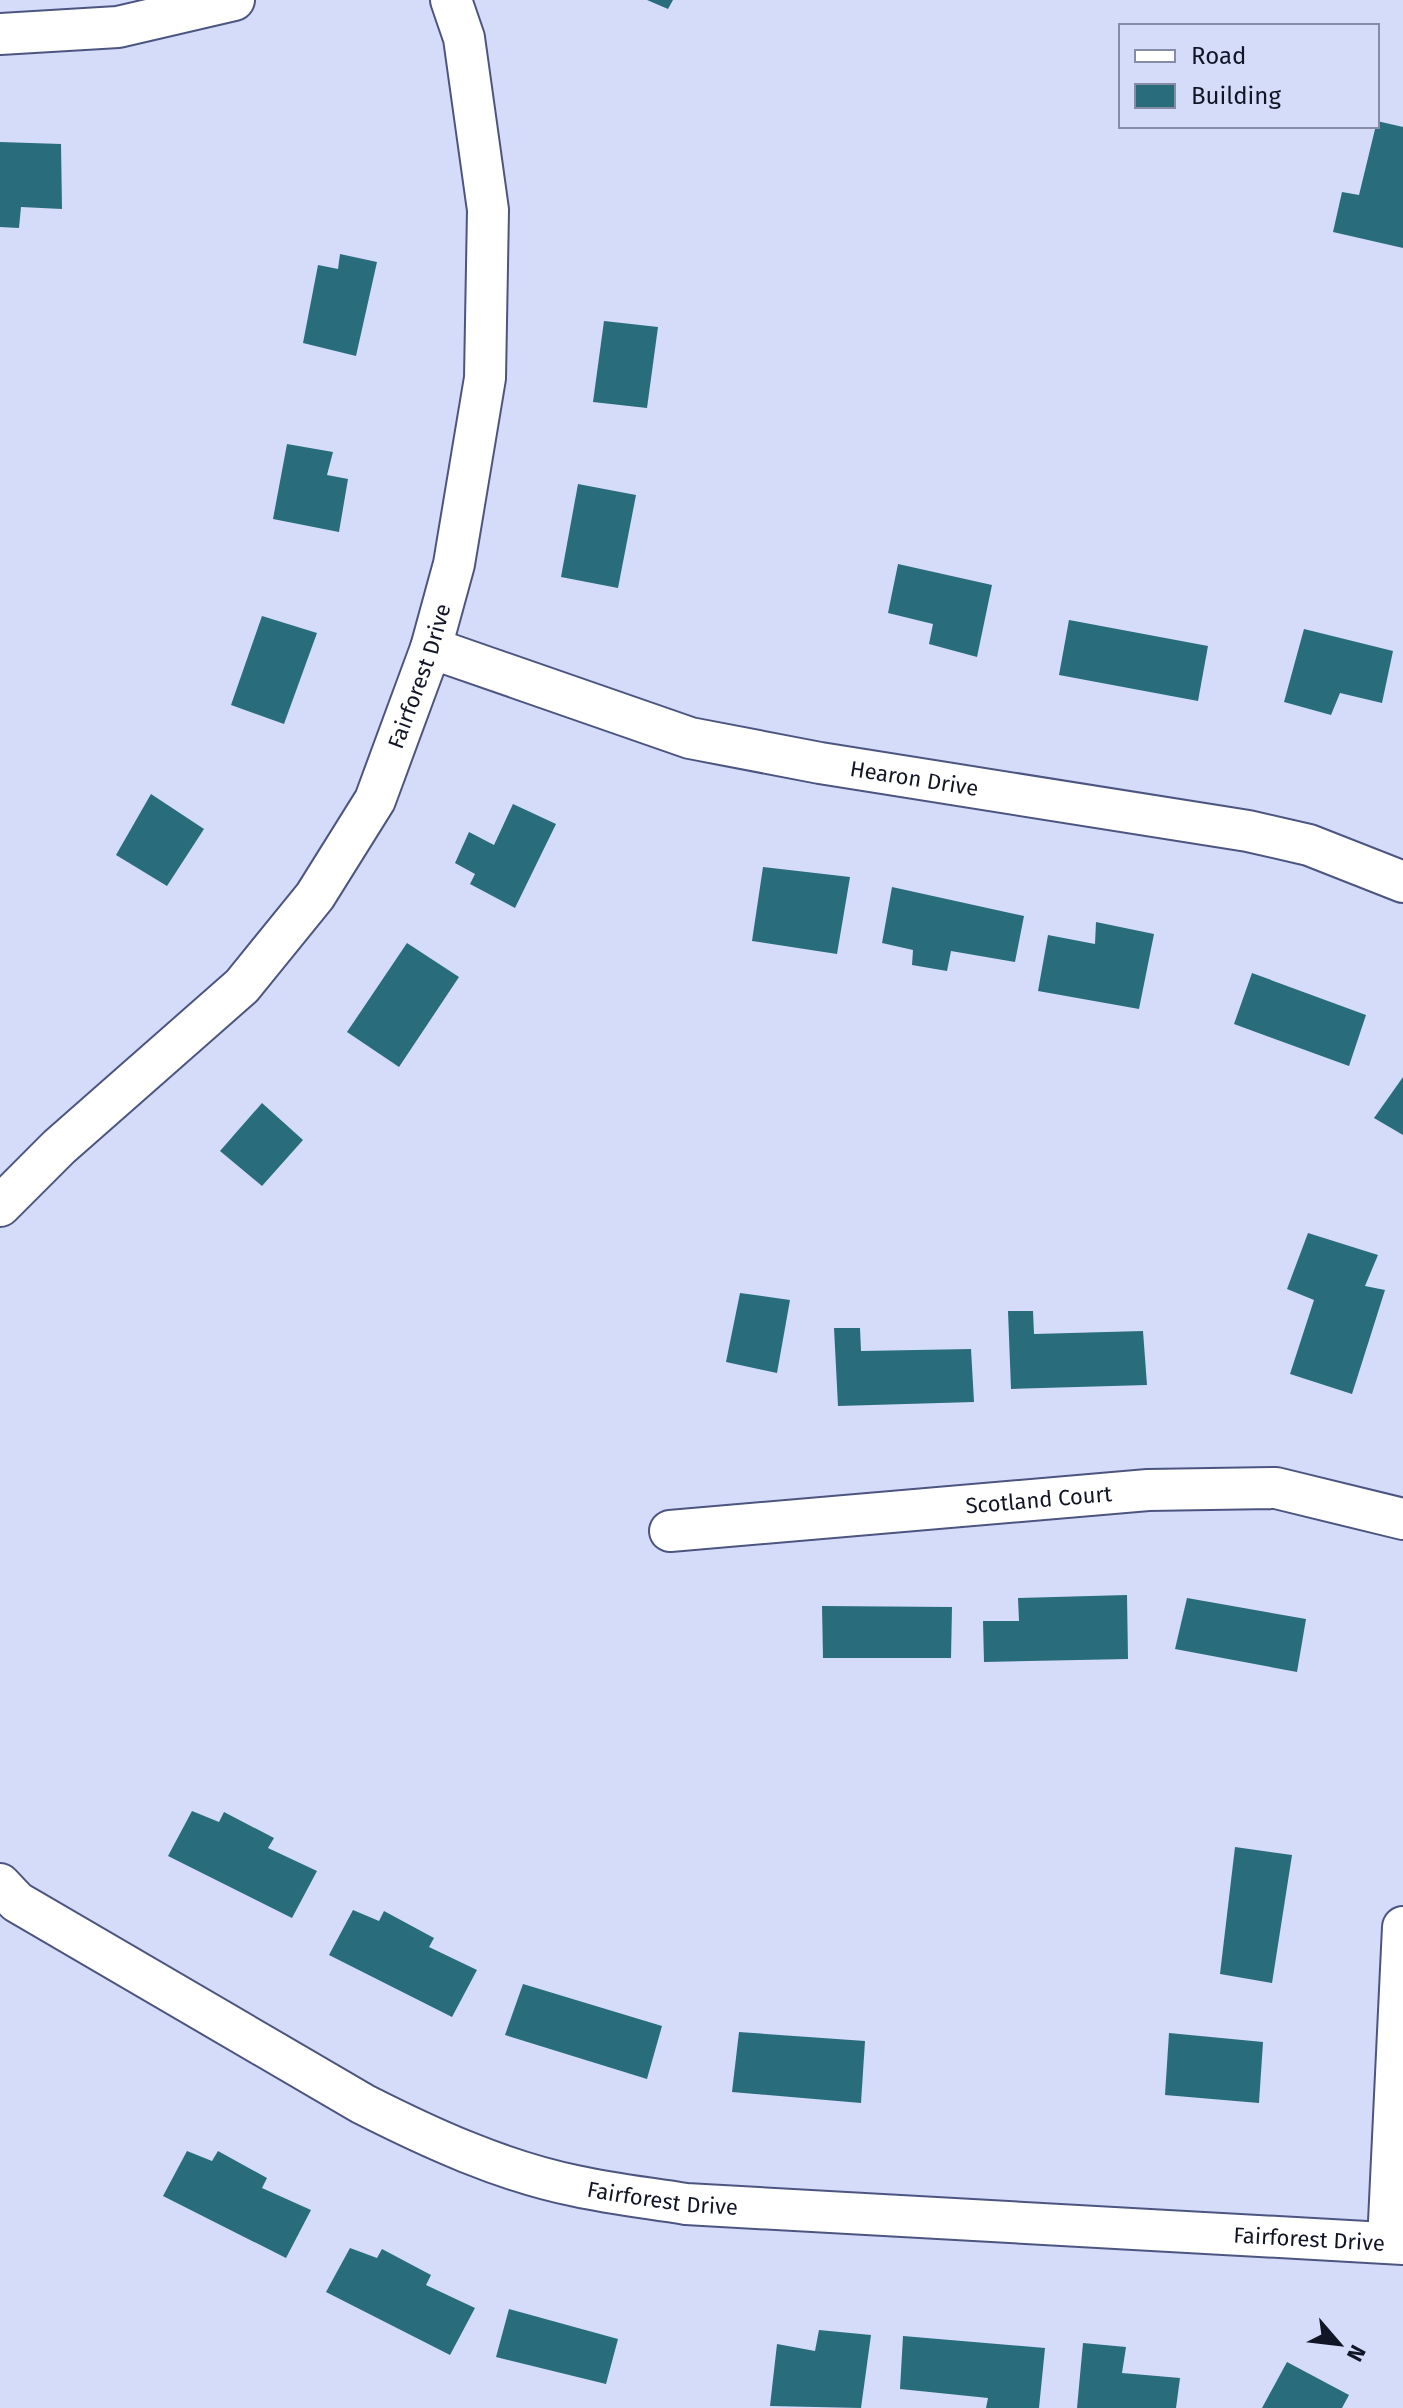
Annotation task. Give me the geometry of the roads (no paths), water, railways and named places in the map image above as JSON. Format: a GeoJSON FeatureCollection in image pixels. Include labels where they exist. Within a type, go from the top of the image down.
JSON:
{"type":"FeatureCollection","features":[{"type":"Feature","properties":{"kind":"street"},"geometry":{"type":"LineString","coordinates":[[0,34],[118,27],[234,0]]}},
{"type":"Feature","properties":{"kind":"street","name":"Fairforest Drive"},"geometry":{"type":"LineString","coordinates":[[0,1206],[59,1147],[242,986],[315,896],[375,800],[431,648],[454,564],[485,378],[488,210],[464,38],[451,0]]}},
{"type":"Feature","properties":{"kind":"street","name":"Hearon Drive"},"geometry":{"type":"LineString","coordinates":[[431,648],[690,738],[820,763],[1248,831],[1309,845],[1403,882]]}},
{"type":"Feature","properties":{"kind":"street","name":"Scotland Court"},"geometry":{"type":"LineString","coordinates":[[670,1531],[1148,1490],[1276,1488],[1403,1519]]}},
{"type":"Feature","properties":{"kind":"street","name":"Fairforest Drive"},"geometry":{"type":"LineString","coordinates":[[0,1884],[17,1902],[363,2104],[414,2129],[480,2155],[574,2186],[686,2204],[1396,2244]]}},
{"type":"Feature","properties":{"kind":"street"},"geometry":{"type":"LineString","coordinates":[[1396,2244],[1403,1927]]}}]}
